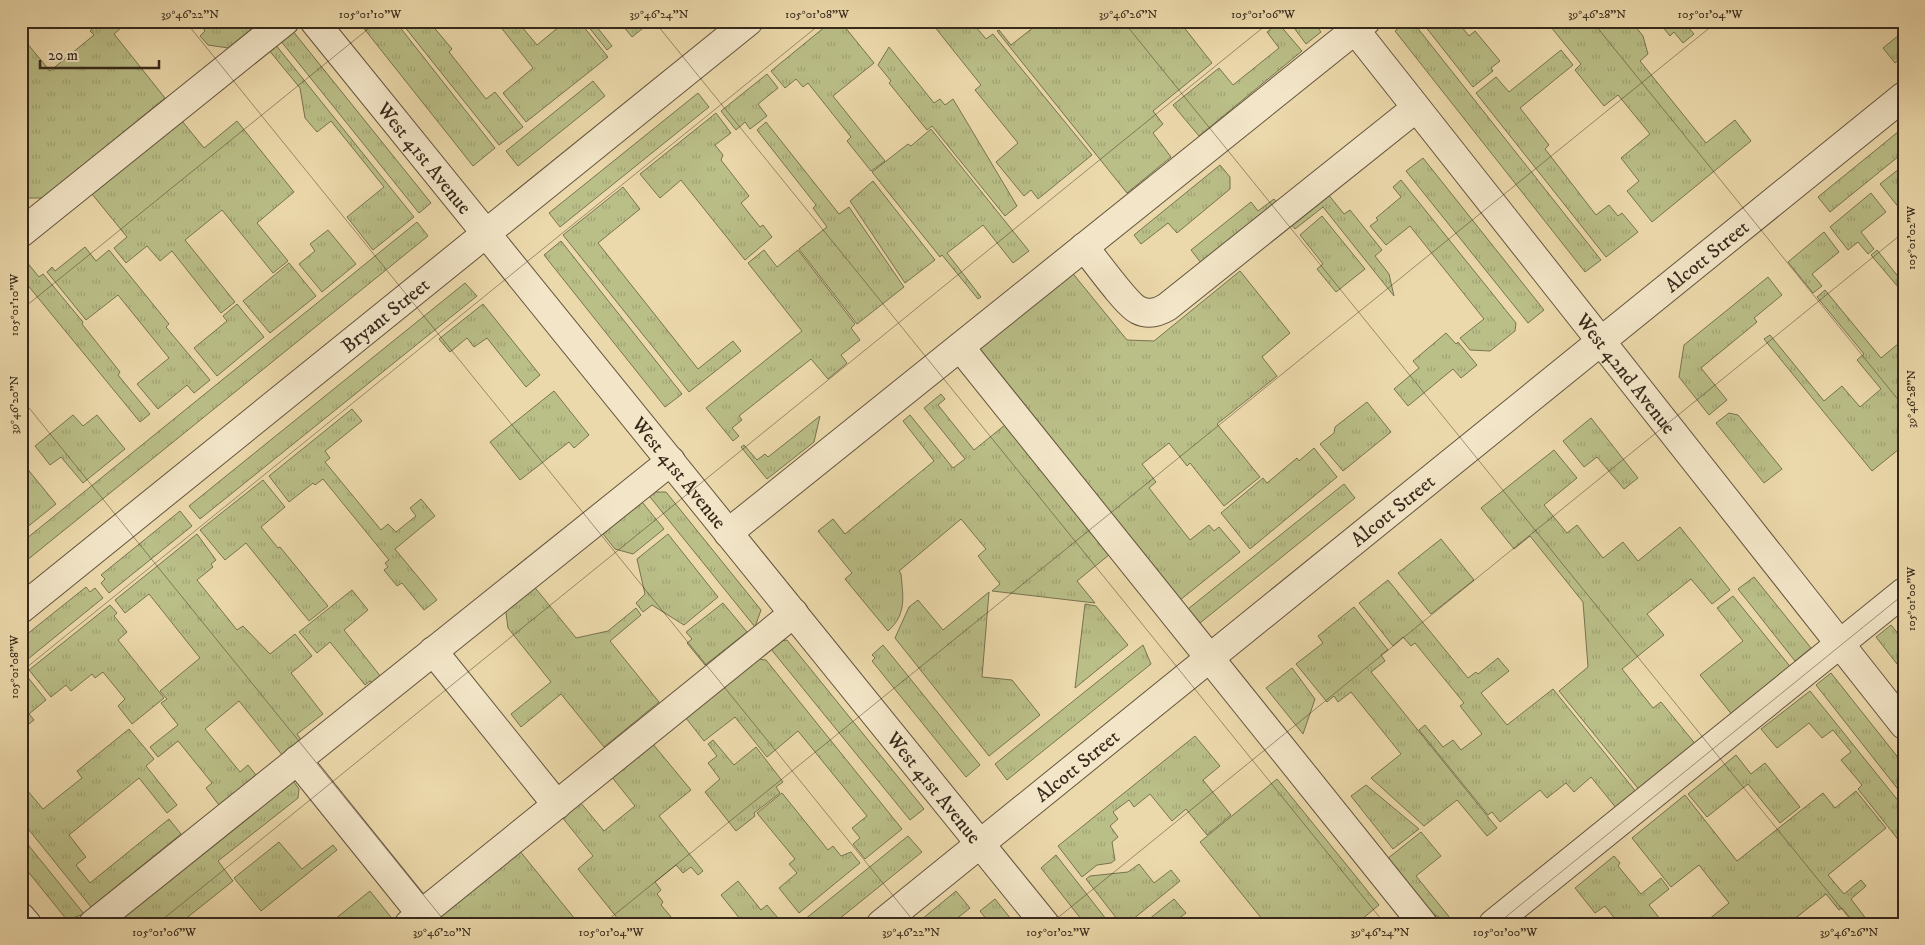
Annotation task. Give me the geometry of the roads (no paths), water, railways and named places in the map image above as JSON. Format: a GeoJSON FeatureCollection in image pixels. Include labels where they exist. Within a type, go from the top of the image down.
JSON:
{"type":"FeatureCollection","features":[{"type":"Feature","properties":{"kind":"street"},"geometry":{"type":"LineString","coordinates":[[21,232],[285,21]]}},
{"type":"Feature","properties":{"kind":"street","name":"West 41st Avenue"},"geometry":{"type":"LineString","coordinates":[[314,21],[1045,924]]}},
{"type":"Feature","properties":{"kind":"street","name":"Bryant Street"},"geometry":{"type":"LineString","coordinates":[[21,609],[748,21]]}},
{"type":"Feature","properties":{"kind":"street"},"geometry":{"type":"LineString","coordinates":[[728,532],[1084,247],[1357,24]]}},
{"type":"Feature","properties":{"kind":"street","name":"West 42nd Avenue"},"geometry":{"type":"LineString","coordinates":[[1357,24],[1416,108],[1904,725]]}},
{"type":"Feature","properties":{"kind":"street","name":"Alcott Street"},"geometry":{"type":"LineString","coordinates":[[881,924],[1904,96]]}},
{"type":"Feature","properties":{"kind":"street"},"geometry":{"type":"LineString","coordinates":[[1084,247],[1135,308],[1152,313],[1160,312],[1416,108]]}},
{"type":"Feature","properties":{"kind":"street"},"geometry":{"type":"LineString","coordinates":[[960,347],[1424,924]]}},
{"type":"Feature","properties":{"kind":"street"},"geometry":{"type":"LineString","coordinates":[[93,924],[670,461]]}},
{"type":"Feature","properties":{"kind":"street"},"geometry":{"type":"LineString","coordinates":[[1493,924],[1904,592]]}},
{"type":"Feature","properties":{"kind":"street"},"geometry":{"type":"LineString","coordinates":[[297,760],[415,919],[794,613]]}},
{"type":"Feature","properties":{"kind":"street"},"geometry":{"type":"LineString","coordinates":[[433,651],[557,805]]}},
{"type":"Feature","properties":{"kind":"street"},"geometry":{"type":"LineString","coordinates":[[21,917],[27,924]]}}]}
